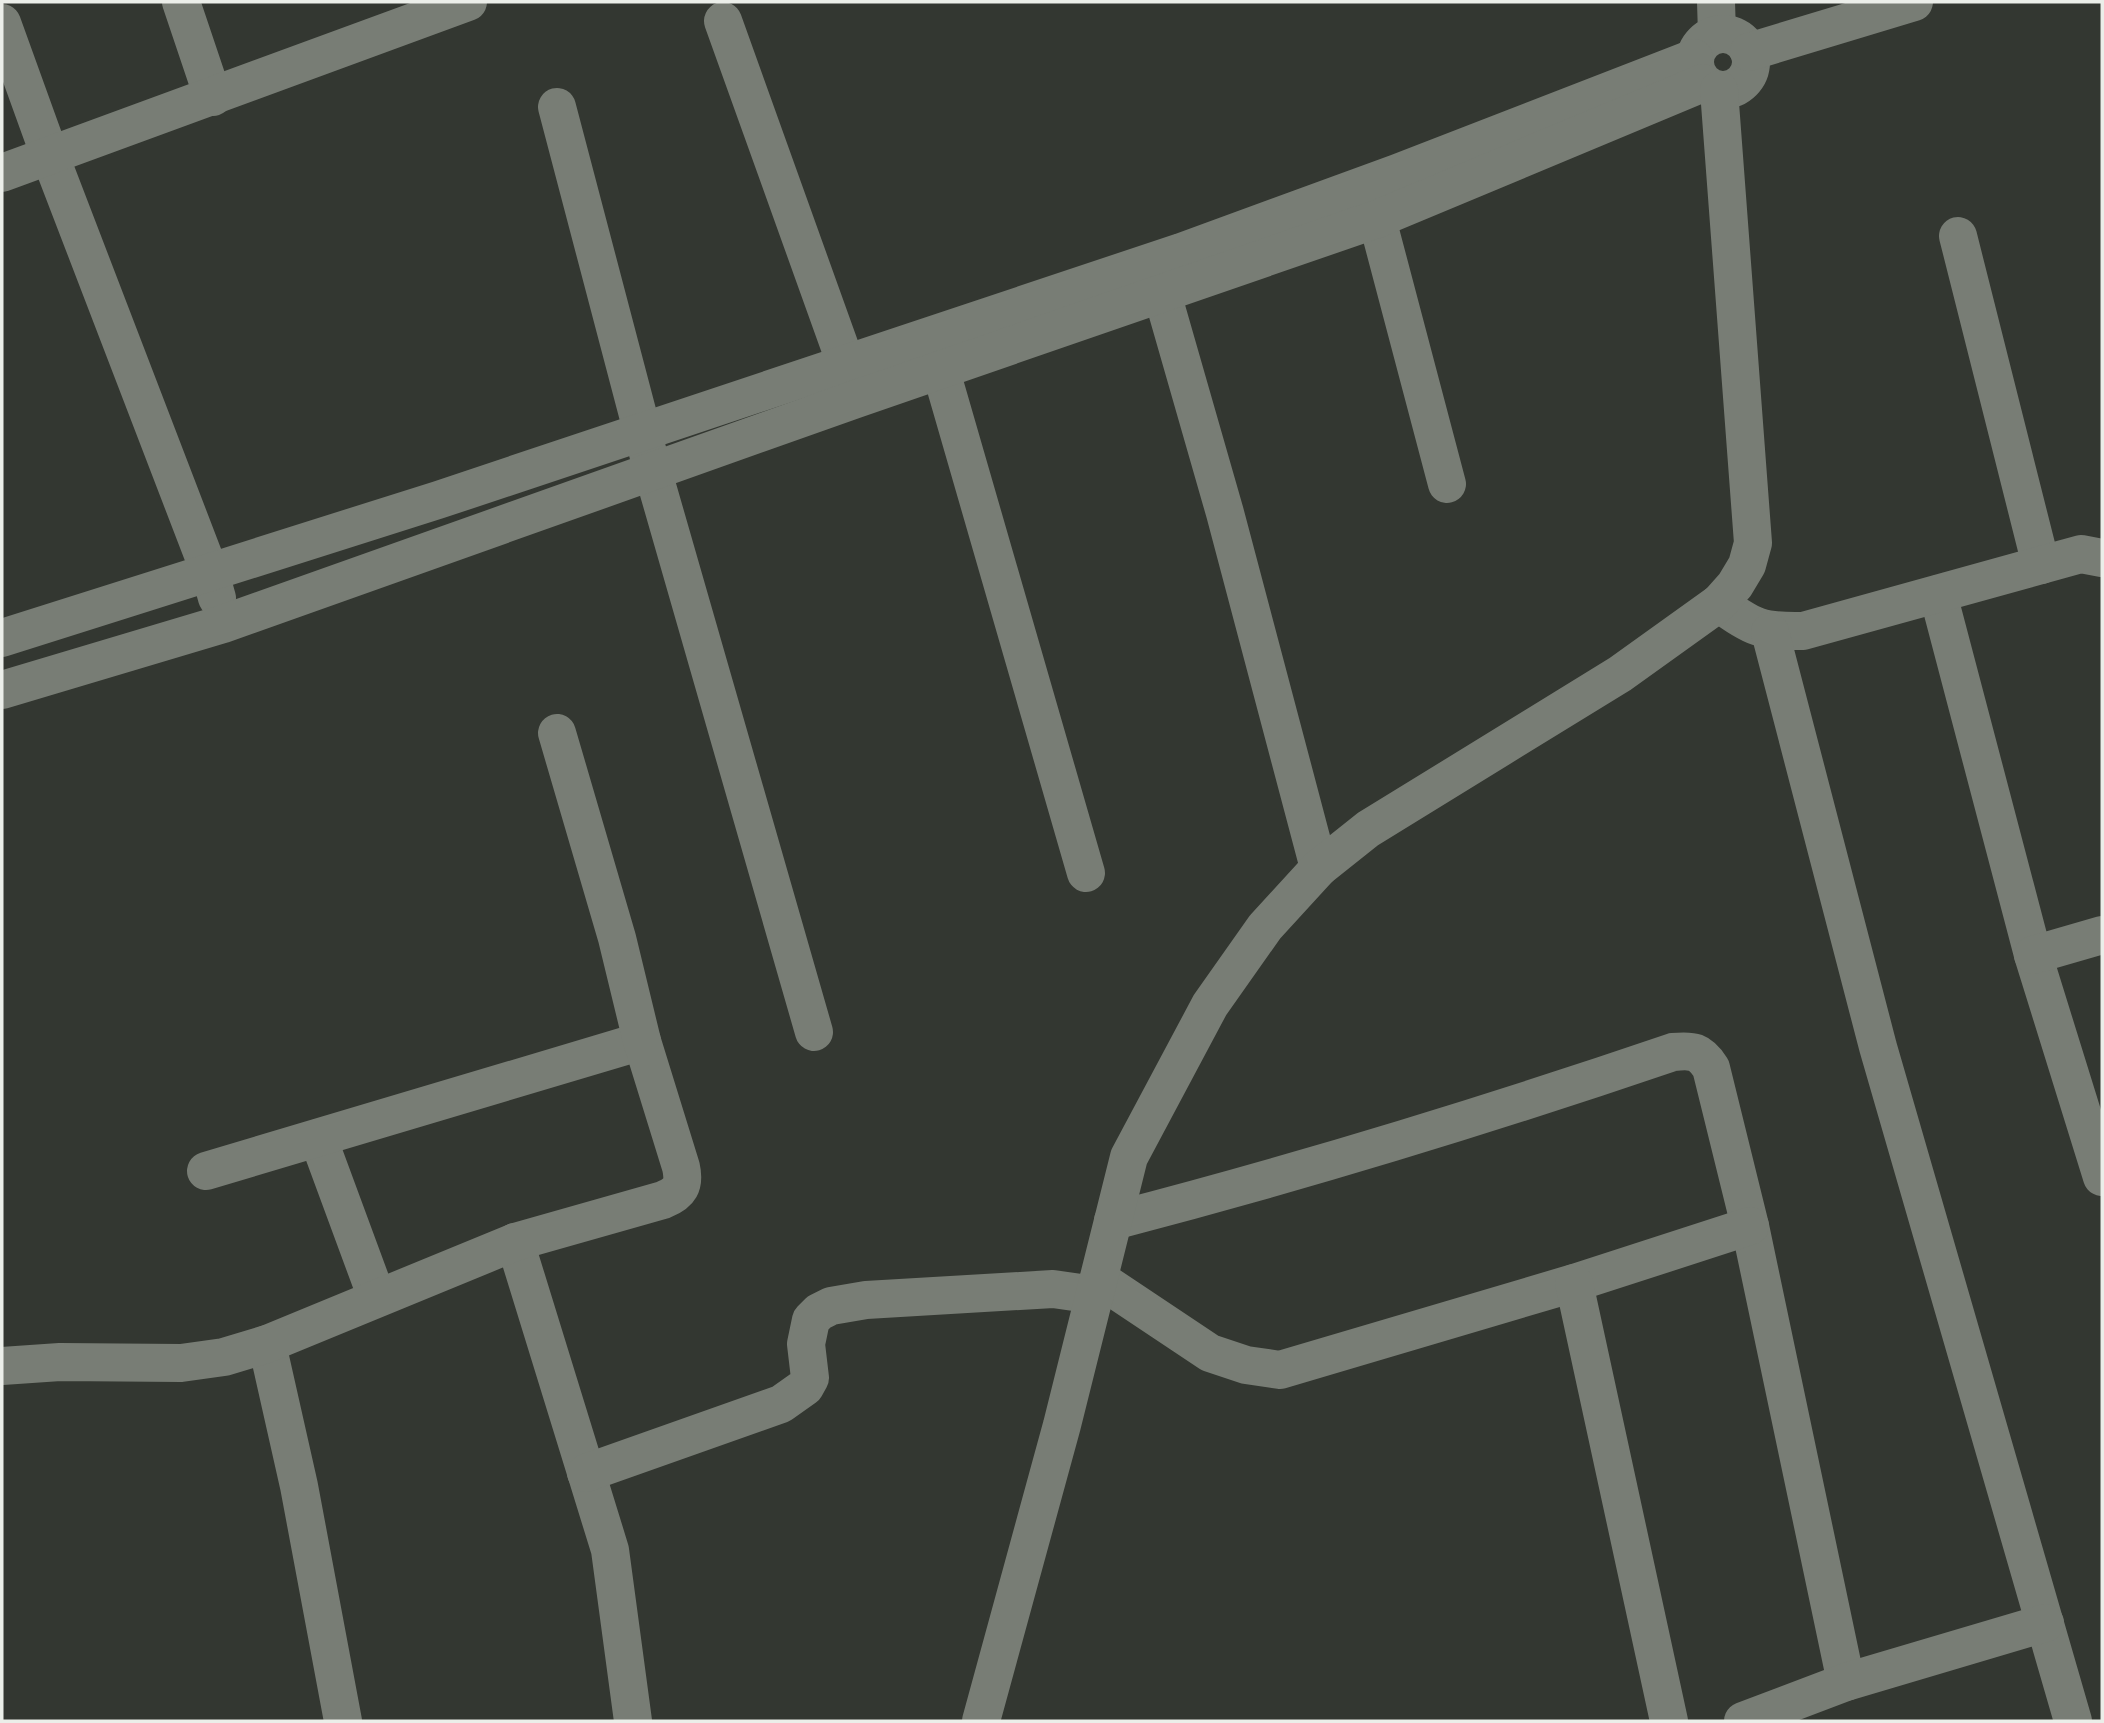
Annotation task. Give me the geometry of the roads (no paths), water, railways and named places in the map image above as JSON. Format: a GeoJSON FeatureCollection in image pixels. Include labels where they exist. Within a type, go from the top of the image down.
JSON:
{"type":"FeatureCollection","features":[{"type":"Feature","properties":{"kind":"street"},"geometry":{"type":"LineString","coordinates":[[181,2],[213,97]]}},
{"type":"Feature","properties":{"kind":"street"},"geometry":{"type":"LineString","coordinates":[[2,173],[468,2]]}},
{"type":"Feature","properties":{"kind":"street"},"geometry":{"type":"LineString","coordinates":[[1157,277],[1397,173],[1716,53],[1914,2]]}},
{"type":"Feature","properties":{"kind":"street"},"geometry":{"type":"LineString","coordinates":[[723,21],[846,364]]}},
{"type":"Feature","properties":{"kind":"street"},"geometry":{"type":"LineString","coordinates":[[2,23],[50,156],[210,573],[223,624]]}},
{"type":"Feature","properties":{"kind":"street"},"geometry":{"type":"LineString","coordinates":[[2,690],[223,624],[653,472],[936,353],[1157,277],[1377,219],[1716,53]]}},
{"type":"Feature","properties":{"kind":"street"},"geometry":{"type":"LineString","coordinates":[[981,1721],[1129,1157],[1210,1004],[1265,928],[1319,868],[1368,829],[1620,674],[1719,603],[1735,585],[1747,565],[1754,543],[1716,53]]}},
{"type":"Feature","properties":{"kind":"street"},"geometry":{"type":"LineString","coordinates":[[557,107],[653,472],[814,1032]]}},
{"type":"Feature","properties":{"kind":"street"},"geometry":{"type":"LineString","coordinates":[[1377,219],[1447,484]]}},
{"type":"Feature","properties":{"kind":"street"},"geometry":{"type":"LineString","coordinates":[[1958,236],[2041,565]]}},
{"type":"Feature","properties":{"kind":"street"},"geometry":{"type":"LineString","coordinates":[[1157,277],[1225,513],[1319,868]]}},
{"type":"Feature","properties":{"kind":"street"},"geometry":{"type":"LineString","coordinates":[[2,638],[538,467],[846,364],[936,353]]}},
{"type":"Feature","properties":{"kind":"street"},"geometry":{"type":"LineString","coordinates":[[936,353],[1086,873]]}},
{"type":"Feature","properties":{"kind":"street"},"geometry":{"type":"LineString","coordinates":[[538,467],[547,509]]}},
{"type":"Feature","properties":{"kind":"street"},"geometry":{"type":"LineString","coordinates":[[1719,603],[1740,619],[1770,632],[1803,631],[2081,554],[2102,558]]}},
{"type":"Feature","properties":{"kind":"street"},"geometry":{"type":"LineString","coordinates":[[1938,594],[2033,956],[2101,1167]]}},
{"type":"Feature","properties":{"kind":"street"},"geometry":{"type":"LineString","coordinates":[[1770,632],[1882,1060],[2073,1721]]}},
{"type":"Feature","properties":{"kind":"street"},"geometry":{"type":"LineString","coordinates":[[2,1366],[60,1362],[181,1363],[224,1357],[267,1344],[515,1242],[663,1200],[680,1190],[681,1167],[642,1041],[617,938],[557,733]]}},
{"type":"Feature","properties":{"kind":"street"},"geometry":{"type":"LineString","coordinates":[[2033,956],[2102,935]]}},
{"type":"Feature","properties":{"kind":"street"},"geometry":{"type":"LineString","coordinates":[[206,1171],[642,1041]]}},
{"type":"Feature","properties":{"kind":"street"},"geometry":{"type":"LineString","coordinates":[[1113,1221],[1287,1175],[1519,1105],[1673,1052],[1688,1050],[1703,1057],[1710,1068],[1750,1226],[1846,1682]]}},
{"type":"Feature","properties":{"kind":"street"},"geometry":{"type":"LineString","coordinates":[[318,1138],[377,1298]]}},
{"type":"Feature","properties":{"kind":"street"},"geometry":{"type":"LineString","coordinates":[[586,1473],[781,1404],[795,1395],[805,1387],[810,1378],[807,1344],[811,1320],[818,1312],[831,1306],[866,1300],[1097,1287],[1210,1353],[1246,1365],[1280,1370],[1574,1283],[1750,1226]]}},
{"type":"Feature","properties":{"kind":"street"},"geometry":{"type":"LineString","coordinates":[[515,1242],[610,1550],[633,1721]]}},
{"type":"Feature","properties":{"kind":"street"},"geometry":{"type":"LineString","coordinates":[[1574,1283],[1669,1721]]}},
{"type":"Feature","properties":{"kind":"street"},"geometry":{"type":"LineString","coordinates":[[267,1344],[299,1486],[343,1721]]}},
{"type":"Feature","properties":{"kind":"street"},"geometry":{"type":"LineString","coordinates":[[1743,1721],[1846,1682],[2045,1623]]}}]}
